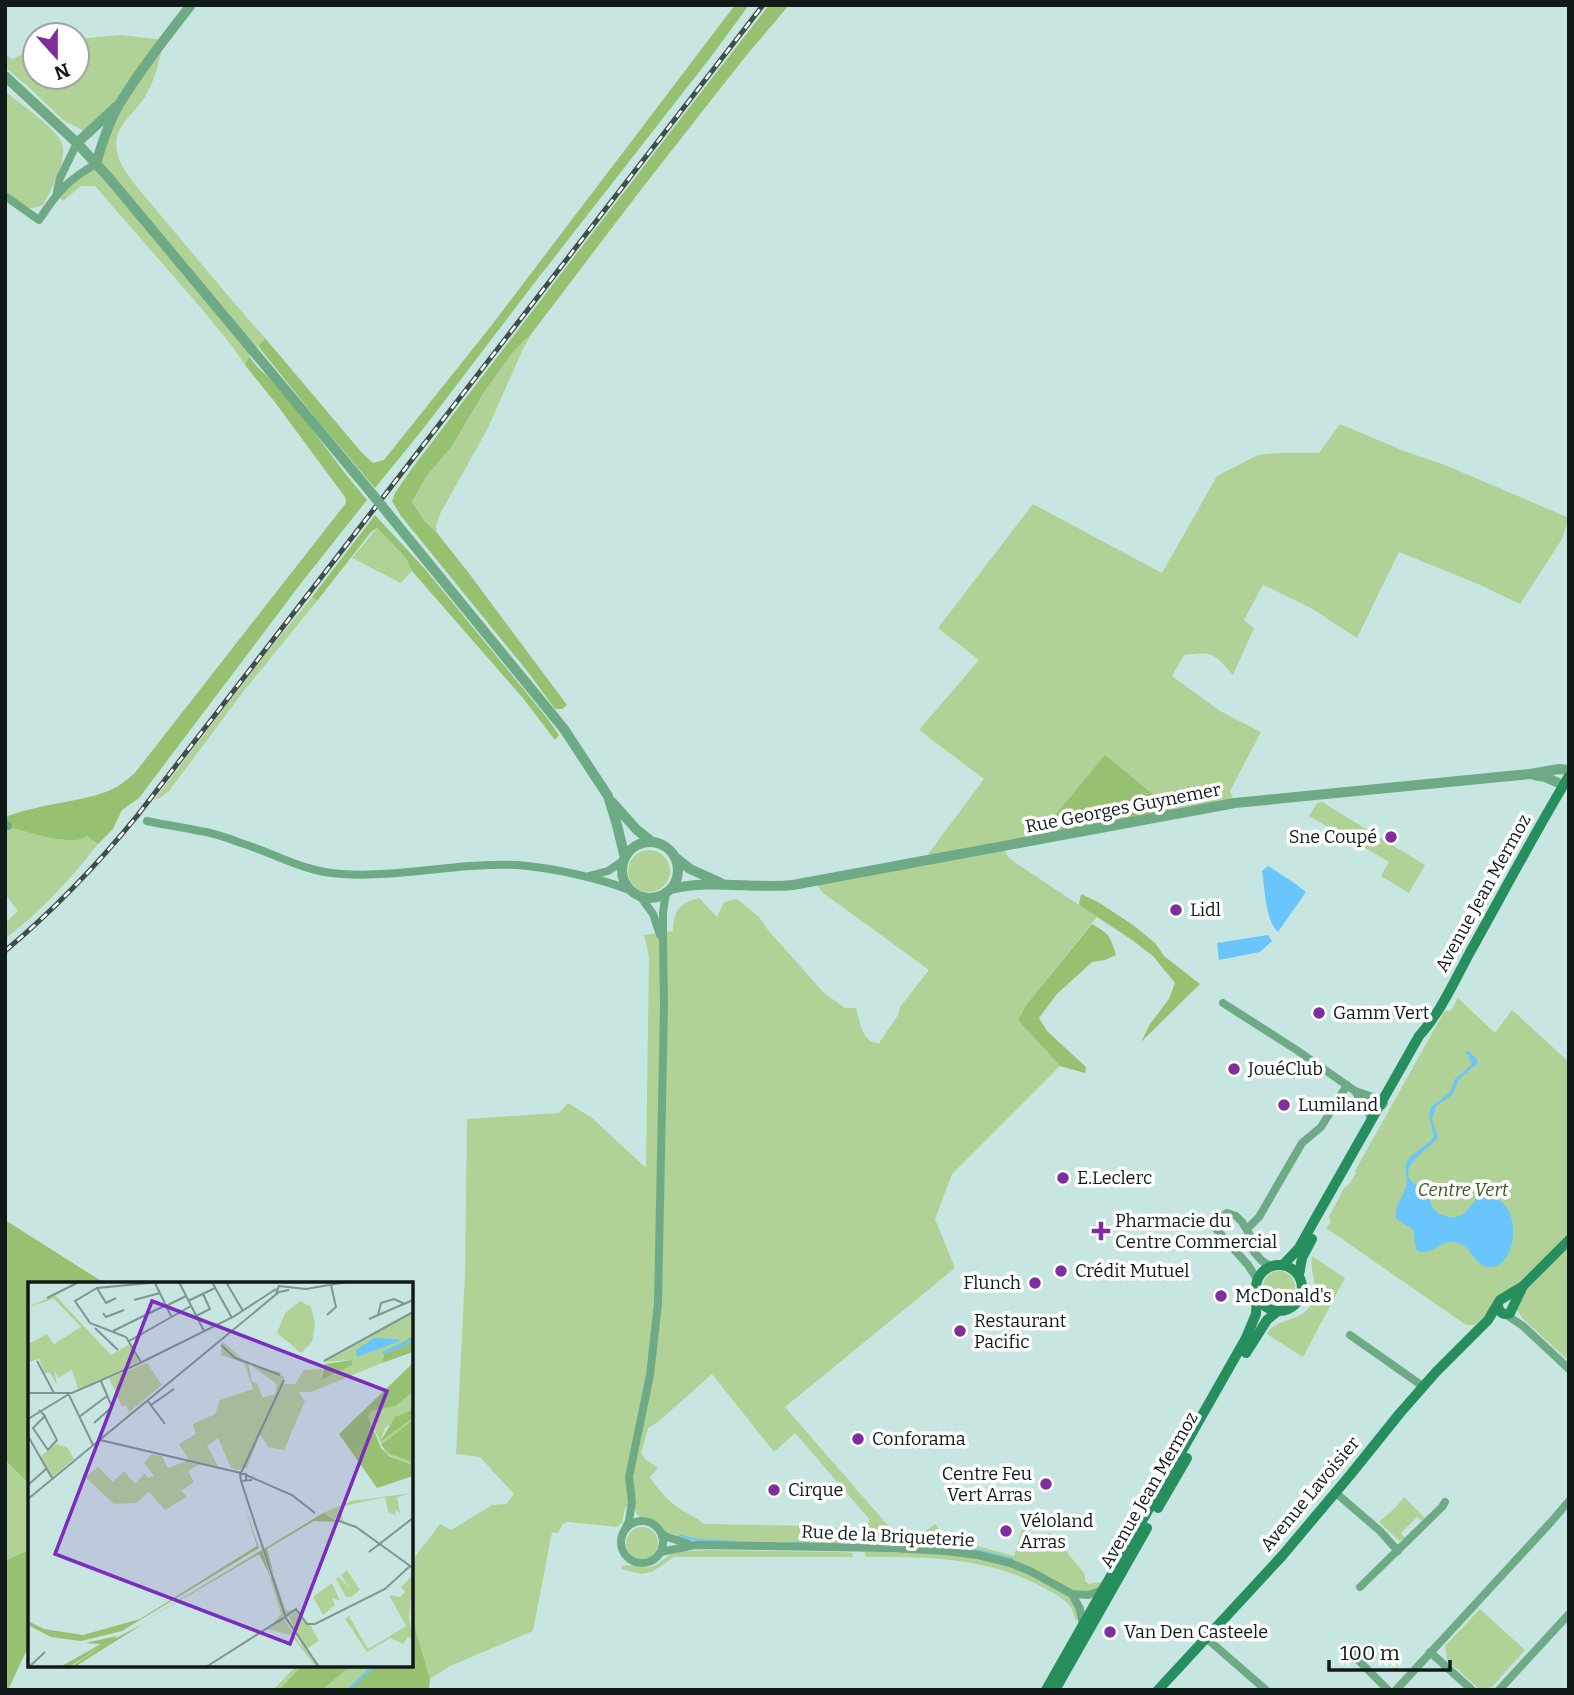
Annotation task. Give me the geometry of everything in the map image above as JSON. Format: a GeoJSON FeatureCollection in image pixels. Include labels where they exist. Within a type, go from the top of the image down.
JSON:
{"type":"FeatureCollection","features":[{"type":"Feature","properties":{"kind":"main road","name":"Avenue Jean Mermoz"},"geometry":{"type":"LineString","coordinates":[[1299,1275],[1305,1251],[1372,1127],[1382,1100],[1419,1036],[1428,1026],[1566,781]]}},
{"type":"Feature","properties":{"kind":"main road","name":"Avenue Jean Mermoz"},"geometry":{"type":"LineString","coordinates":[[1277,1265],[1289,1260],[1303,1241],[1426,1039],[1428,1026]]}},
{"type":"Feature","properties":{"kind":"main road","name":"Avenue Lavoisier"},"geometry":{"type":"LineString","coordinates":[[1158,1690],[1282,1556],[1436,1372],[1488,1320],[1506,1307],[1569,1240]]}},
{"type":"Feature","properties":{"kind":"main road"},"geometry":{"type":"LineString","coordinates":[[1277,1265],[1292,1268],[1299,1275],[1302,1285],[1299,1300],[1292,1307],[1278,1311],[1265,1307],[1257,1295],[1256,1287],[1257,1279],[1265,1269],[1277,1265]]}},
{"type":"Feature","properties":{"kind":"main road","name":"Avenue Jean Mermoz"},"geometry":{"type":"LineString","coordinates":[[1046,1690],[1247,1336],[1256,1314],[1257,1295]]}},
{"type":"Feature","properties":{"kind":"main road","name":"Avenue Jean Mermoz"},"geometry":{"type":"LineString","coordinates":[[1055,1690],[1253,1340],[1267,1320],[1278,1311]]}},
{"type":"Feature","properties":{"kind":"street"},"geometry":{"type":"LineString","coordinates":[[5,196],[39,220],[56,194],[76,175],[96,163],[120,104],[191,5]]}},
{"type":"Feature","properties":{"kind":"street"},"geometry":{"type":"LineString","coordinates":[[5,76],[96,163],[564,729],[608,796],[637,830],[652,842],[666,847],[675,858],[677,874],[668,891],[663,913],[664,1018],[658,1303],[650,1375],[629,1477],[632,1502],[643,1521]]}},
{"type":"Feature","properties":{"kind":"street"},"geometry":{"type":"LineString","coordinates":[[56,194],[77,143],[120,104]]}},
{"type":"Feature","properties":{"kind":"street","name":"Rue Georges Guynemer"},"geometry":{"type":"LineString","coordinates":[[668,891],[702,884],[774,887],[793,885],[1236,803],[1559,769],[1569,771]]}},
{"type":"Feature","properties":{"kind":"street"},"geometry":{"type":"LineString","coordinates":[[1530,774],[1566,781]]}},
{"type":"Feature","properties":{"kind":"street"},"geometry":{"type":"LineString","coordinates":[[608,796],[624,859],[622,874],[628,886],[653,914],[663,941]]}},
{"type":"Feature","properties":{"kind":"street"},"geometry":{"type":"LineString","coordinates":[[147,821],[201,831],[244,844],[289,863],[344,875],[517,865],[586,877],[617,885],[636,894],[654,897],[668,891]]}},
{"type":"Feature","properties":{"kind":"street"},"geometry":{"type":"LineString","coordinates":[[586,877],[608,871],[636,846],[652,842]]}},
{"type":"Feature","properties":{"kind":"street","name":"Rue Georges Guynemer"},"geometry":{"type":"LineString","coordinates":[[675,858],[690,869],[724,884]]}},
{"type":"Feature","properties":{"kind":"street"},"geometry":{"type":"LineString","coordinates":[[1223,1003],[1351,1088],[1382,1100]]}},
{"type":"Feature","properties":{"kind":"street"},"geometry":{"type":"LineString","coordinates":[[1351,1088],[1371,1114],[1372,1127]]}},
{"type":"Feature","properties":{"kind":"street"},"geometry":{"type":"LineString","coordinates":[[1247,1229],[1259,1217],[1301,1143],[1321,1127],[1351,1088]]}},
{"type":"Feature","properties":{"kind":"street"},"geometry":{"type":"LineString","coordinates":[[1257,1279],[1213,1225],[1218,1219],[1232,1213],[1247,1229],[1254,1252],[1262,1261],[1277,1265]]}},
{"type":"Feature","properties":{"kind":"street"},"geometry":{"type":"LineString","coordinates":[[1506,1307],[1569,1368]]}},
{"type":"Feature","properties":{"kind":"street"},"geometry":{"type":"LineString","coordinates":[[1350,1335],[1424,1387]]}},
{"type":"Feature","properties":{"kind":"street"},"geometry":{"type":"LineString","coordinates":[[1336,1493],[1398,1550]]}},
{"type":"Feature","properties":{"kind":"street"},"geometry":{"type":"LineString","coordinates":[[1396,1690],[1569,1501]]}},
{"type":"Feature","properties":{"kind":"street"},"geometry":{"type":"LineString","coordinates":[[626,1527],[643,1521],[653,1524],[661,1533],[663,1543],[661,1552],[655,1559],[636,1563],[628,1559],[622,1551],[621,1534],[629,1521],[632,1502]]}},
{"type":"Feature","properties":{"kind":"street"},"geometry":{"type":"LineString","coordinates":[[1360,1587],[1445,1502]]}},
{"type":"Feature","properties":{"kind":"street","name":"Rue de la Briqueterie"},"geometry":{"type":"LineString","coordinates":[[661,1533],[695,1545]]}},
{"type":"Feature","properties":{"kind":"street","name":"Rue de la Briqueterie"},"geometry":{"type":"LineString","coordinates":[[661,1552],[695,1545],[891,1548],[978,1555],[1018,1566],[1072,1594]]}},
{"type":"Feature","properties":{"kind":"street"},"geometry":{"type":"LineString","coordinates":[[1072,1594],[1088,1595],[1103,1590]]}},
{"type":"Feature","properties":{"kind":"street"},"geometry":{"type":"LineString","coordinates":[[1072,1594],[1080,1609],[1083,1626]]}},
{"type":"Feature","properties":{"kind":"street"},"geometry":{"type":"LineString","coordinates":[[1499,1690],[1569,1614]]}},
{"type":"Feature","properties":{"kind":"street"},"geometry":{"type":"LineString","coordinates":[[1205,1637],[1266,1690]]}},
{"type":"Feature","properties":{"kind":"street"},"geometry":{"type":"LineString","coordinates":[[1430,1652],[1472,1690]]}},
{"type":"Feature","properties":{"kind":"street"},"geometry":{"type":"LineString","coordinates":[[1357,1653],[1356,1658],[1361,1665],[1388,1690]]}},
{"type":"Feature","properties":{"kind":"green space"},"geometry":{"type":"Polygon","coordinates":[[[735,5],[749,5],[375,488],[258,346],[265,338],[363,454],[373,463],[384,460],[491,326],[735,5]]]}},
{"type":"Feature","properties":{"kind":"green space"},"geometry":{"type":"Polygon","coordinates":[[[769,5],[789,5],[643,187],[532,333],[513,352],[484,392],[452,446],[426,477],[412,502],[567,705],[562,709],[555,709],[401,516],[392,501],[410,471],[769,5]]]}},
{"type":"Feature","properties":{"kind":"green space"},"geometry":{"type":"Polygon","coordinates":[[[121,35],[164,40],[149,90],[117,136],[117,151],[127,174],[137,187],[265,338],[249,356],[245,365],[201,308],[95,186],[81,186],[63,201],[56,194],[96,163],[118,106],[88,133],[63,120],[33,91],[91,91],[91,38],[121,35]]]}},
{"type":"Feature","properties":{"kind":"green space"},"geometry":{"type":"Polygon","coordinates":[[[5,54],[12,59],[21,55],[21,81],[5,67],[5,54]]]}},
{"type":"Feature","properties":{"kind":"green space"},"geometry":{"type":"Polygon","coordinates":[[[5,91],[45,123],[62,143],[63,157],[58,175],[43,205],[37,207],[23,207],[5,196],[5,91]]]}},
{"type":"Feature","properties":{"kind":"green space"},"geometry":{"type":"Polygon","coordinates":[[[532,333],[488,428],[440,514],[437,533],[423,519],[412,502],[426,477],[452,446],[484,392],[513,352],[532,333]]]}},
{"type":"Feature","properties":{"kind":"green space"},"geometry":{"type":"Polygon","coordinates":[[[249,356],[279,388],[367,500],[139,798],[122,810],[113,829],[98,844],[87,836],[80,839],[59,839],[5,826],[5,817],[106,792],[134,774],[346,503],[345,497],[245,365],[249,356]]]}},
{"type":"Feature","properties":{"kind":"green space"},"geometry":{"type":"Polygon","coordinates":[[[1340,424],[1569,518],[1562,539],[1520,604],[1399,552],[1357,638],[1309,607],[1263,585],[1244,620],[1254,628],[1233,675],[1217,658],[1201,653],[1184,655],[1172,676],[1220,711],[1261,732],[1230,791],[1235,803],[1002,847],[1009,858],[1097,917],[1027,1004],[1018,1020],[1060,1066],[952,1174],[935,1219],[955,1268],[785,1407],[898,1537],[915,1539],[935,1524],[946,1538],[1014,1556],[1023,1526],[1031,1538],[1040,1539],[1050,1532],[1085,1574],[1085,1581],[1089,1584],[1107,1583],[1103,1590],[1073,1594],[1081,1616],[1076,1621],[1072,1609],[1061,1597],[1001,1570],[957,1561],[866,1557],[863,1540],[854,1530],[866,1526],[870,1520],[795,1433],[774,1452],[712,1374],[648,1428],[641,1453],[658,1468],[650,1477],[654,1483],[672,1503],[704,1524],[840,1528],[840,1546],[687,1540],[661,1533],[653,1524],[643,1521],[632,1503],[625,1508],[622,1523],[617,1527],[568,1522],[563,1524],[558,1533],[552,1532],[533,1631],[450,1666],[430,1679],[413,1621],[413,1559],[440,1524],[451,1530],[492,1505],[506,1504],[514,1494],[480,1457],[456,1454],[465,1274],[467,1119],[559,1113],[568,1103],[592,1118],[646,1168],[649,956],[644,935],[673,931],[678,909],[699,898],[717,917],[724,902],[737,899],[759,917],[824,993],[845,1008],[856,1008],[865,1036],[879,1043],[898,1015],[900,1007],[929,970],[823,893],[817,881],[928,860],[929,853],[984,779],[919,730],[979,660],[938,628],[1033,504],[1162,573],[1217,476],[1258,455],[1319,453],[1340,424]]]}},
{"type":"Feature","properties":{"kind":"green space"},"geometry":{"type":"Polygon","coordinates":[[[375,515],[425,569],[547,718],[559,735],[555,740],[522,697],[412,571],[406,558],[377,528],[317,601],[312,597],[375,515]]]}},
{"type":"Feature","properties":{"kind":"green space"},"geometry":{"type":"Polygon","coordinates":[[[377,528],[406,558],[412,571],[401,583],[352,558],[377,528]]]}},
{"type":"Feature","properties":{"kind":"green space"},"geometry":{"type":"Polygon","coordinates":[[[312,597],[317,601],[243,692],[169,791],[154,800],[260,661],[312,597]]]}},
{"type":"Feature","properties":{"kind":"green space"},"geometry":{"type":"Polygon","coordinates":[[[1105,755],[1167,806],[1172,814],[1035,840],[1105,755]]]}},
{"type":"Feature","properties":{"kind":"green space"},"geometry":{"type":"Polygon","coordinates":[[[1322,802],[1425,865],[1409,893],[1381,876],[1389,862],[1309,816],[1317,803],[1322,802]]]}},
{"type":"Feature","properties":{"kind":"green space"},"geometry":{"type":"Polygon","coordinates":[[[5,826],[64,840],[87,836],[98,844],[54,894],[5,939],[5,923],[18,911],[5,894],[5,826]]]}},
{"type":"Feature","properties":{"kind":"green space"},"geometry":{"type":"Polygon","coordinates":[[[649,850],[664,856],[670,871],[664,886],[649,892],[634,886],[628,871],[634,856],[649,850]]]}},
{"type":"Feature","properties":{"kind":"green space"},"geometry":{"type":"Polygon","coordinates":[[[1081,894],[1133,925],[1155,943],[1164,956],[1200,984],[1141,1042],[1150,1024],[1169,999],[1175,983],[1153,956],[1079,905],[1081,894]]]}},
{"type":"Feature","properties":{"kind":"green space"},"geometry":{"type":"Polygon","coordinates":[[[1092,924],[1108,936],[1116,955],[1092,962],[1057,994],[1039,1018],[1047,1031],[1086,1067],[1085,1073],[1060,1066],[1018,1020],[1027,1004],[1092,924]]]}},
{"type":"Feature","properties":{"kind":"green space","name":"Centre Vert"},"geometry":{"type":"Polygon","coordinates":[[[1458,998],[1495,1033],[1512,1010],[1569,1062],[1569,1234],[1474,1325],[1466,1325],[1326,1228],[1344,1188],[1356,1173],[1445,1010],[1452,1009],[1458,998]]]}},
{"type":"Feature","properties":{"kind":"green space"},"geometry":{"type":"Polygon","coordinates":[[[5,1220],[103,1282],[28,1282],[28,1483],[5,1460],[5,1220]]]}},
{"type":"Feature","properties":{"kind":"green space"},"geometry":{"type":"Polygon","coordinates":[[[1569,1247],[1569,1361],[1522,1318],[1517,1310],[1523,1294],[1569,1247]]]}},
{"type":"Feature","properties":{"kind":"green space"},"geometry":{"type":"Polygon","coordinates":[[[1312,1256],[1345,1278],[1303,1357],[1267,1334],[1276,1325],[1302,1314],[1313,1301],[1315,1290],[1312,1256]]]}},
{"type":"Feature","properties":{"kind":"green space"},"geometry":{"type":"Polygon","coordinates":[[[1279,1271],[1290,1276],[1295,1287],[1290,1298],[1279,1303],[1268,1298],[1263,1287],[1268,1276],[1279,1271]]]}},
{"type":"Feature","properties":{"kind":"green space"},"geometry":{"type":"Polygon","coordinates":[[[5,1460],[28,1483],[28,1550],[5,1561],[5,1460]]]}},
{"type":"Feature","properties":{"kind":"green space"},"geometry":{"type":"Polygon","coordinates":[[[1404,1497],[1425,1518],[1422,1521],[1417,1517],[1401,1533],[1405,1538],[1399,1541],[1379,1522],[1404,1497]]]}},
{"type":"Feature","properties":{"kind":"green space"},"geometry":{"type":"Polygon","coordinates":[[[642,1527],[653,1532],[658,1543],[653,1554],[642,1559],[631,1554],[626,1543],[631,1532],[642,1527]]]}},
{"type":"Feature","properties":{"kind":"green space"},"geometry":{"type":"Polygon","coordinates":[[[680,1549],[844,1552],[852,1553],[853,1557],[674,1557],[652,1572],[642,1574],[621,1569],[626,1565],[652,1567],[680,1549]]]}},
{"type":"Feature","properties":{"kind":"green space"},"geometry":{"type":"Polygon","coordinates":[[[28,1550],[28,1647],[8,1690],[5,1690],[5,1561],[28,1550]]]}},
{"type":"Feature","properties":{"kind":"green space"},"geometry":{"type":"Polygon","coordinates":[[[1480,1609],[1525,1650],[1492,1687],[1480,1690],[1447,1660],[1445,1646],[1480,1609]]]}},
{"type":"Feature","properties":{"kind":"green space"},"geometry":{"type":"Polygon","coordinates":[[[413,1621],[430,1679],[429,1690],[348,1690],[373,1667],[413,1667],[413,1621]]]}},
{"type":"Feature","properties":{"kind":"green space"},"geometry":{"type":"Polygon","coordinates":[[[295,1667],[373,1667],[348,1690],[273,1690],[295,1667]]]}},
{"type":"Feature","properties":{"kind":"green space"},"geometry":{"type":"Polygon","coordinates":[[[301,1667],[348,1667],[322,1690],[279,1690],[301,1667]]]}},
{"type":"Feature","properties":{"kind":"water"},"geometry":{"type":"Polygon","coordinates":[[[1268,866],[1306,892],[1278,932],[1270,920],[1266,904],[1262,871],[1268,866]]]}},
{"type":"Feature","properties":{"kind":"water"},"geometry":{"type":"Polygon","coordinates":[[[1268,935],[1272,941],[1260,952],[1219,960],[1217,943],[1268,935]]]}},
{"type":"Feature","properties":{"kind":"water"},"geometry":{"type":"Polygon","coordinates":[[[1468,1051],[1477,1059],[1477,1064],[1460,1078],[1452,1095],[1436,1106],[1432,1119],[1438,1137],[1412,1163],[1409,1177],[1425,1190],[1433,1208],[1443,1215],[1462,1215],[1481,1194],[1496,1198],[1506,1207],[1512,1219],[1511,1247],[1506,1258],[1498,1265],[1488,1267],[1459,1243],[1448,1242],[1427,1252],[1417,1251],[1413,1229],[1396,1219],[1397,1206],[1407,1184],[1406,1163],[1434,1137],[1429,1115],[1431,1107],[1448,1094],[1454,1080],[1472,1064],[1465,1052],[1468,1051]]]}},
{"type":"Feature","properties":{"kind":"waterway"},"geometry":{"type":"LineString","coordinates":[[680,1536],[736,1542]]}},
{"type":"Feature","properties":{"kind":"waterway"},"geometry":{"type":"LineString","coordinates":[[788,1543],[809,1543]]}},
{"type":"Feature","properties":{"kind":"waterway"},"geometry":{"type":"LineString","coordinates":[[891,1544],[966,1548],[1012,1559]]}},
{"type":"Feature","properties":{"kind":"waterway"},"geometry":{"type":"LineString","coordinates":[[348,1690],[373,1667]]}},
{"type":"Feature","properties":{"kind":"railway"},"geometry":{"type":"LineString","coordinates":[[5,951],[74,887],[137,816],[763,5]]}},
{"type":"Feature","properties":{"kind":"place","name":"Sne Coupé"},"geometry":{"type":"Point","coordinates":[1391,837]}},
{"type":"Feature","properties":{"kind":"place","name":"Lidl"},"geometry":{"type":"Point","coordinates":[1176,910]}},
{"type":"Feature","properties":{"kind":"place","name":"Gamm Vert"},"geometry":{"type":"Point","coordinates":[1319,1013]}},
{"type":"Feature","properties":{"kind":"place","name":"JouéClub"},"geometry":{"type":"Point","coordinates":[1234,1069]}},
{"type":"Feature","properties":{"kind":"place","name":"Lumiland"},"geometry":{"type":"Point","coordinates":[1284,1105]}},
{"type":"Feature","properties":{"kind":"place","name":"E.Leclerc"},"geometry":{"type":"Point","coordinates":[1063,1178]}},
{"type":"Feature","properties":{"kind":"place","name":"Pharmacie du Centre Commercial"},"geometry":{"type":"Point","coordinates":[1101,1231]}},
{"type":"Feature","properties":{"kind":"place","name":"Crédit Mutuel"},"geometry":{"type":"Point","coordinates":[1061,1271]}},
{"type":"Feature","properties":{"kind":"place","name":"Flunch"},"geometry":{"type":"Point","coordinates":[1035,1283]}},
{"type":"Feature","properties":{"kind":"place","name":"McDonald's"},"geometry":{"type":"Point","coordinates":[1221,1296]}},
{"type":"Feature","properties":{"kind":"place","name":"Restaurant Pacific"},"geometry":{"type":"Point","coordinates":[960,1331]}},
{"type":"Feature","properties":{"kind":"place","name":"Conforama"},"geometry":{"type":"Point","coordinates":[858,1439]}},
{"type":"Feature","properties":{"kind":"place","name":"Centre Feu Vert Arras"},"geometry":{"type":"Point","coordinates":[1046,1484]}},
{"type":"Feature","properties":{"kind":"place","name":"Cirque"},"geometry":{"type":"Point","coordinates":[774,1490]}},
{"type":"Feature","properties":{"kind":"place","name":"Véloland Arras"},"geometry":{"type":"Point","coordinates":[1006,1531]}},
{"type":"Feature","properties":{"kind":"place","name":"Van Den Casteele"},"geometry":{"type":"Point","coordinates":[1110,1632]}}]}
